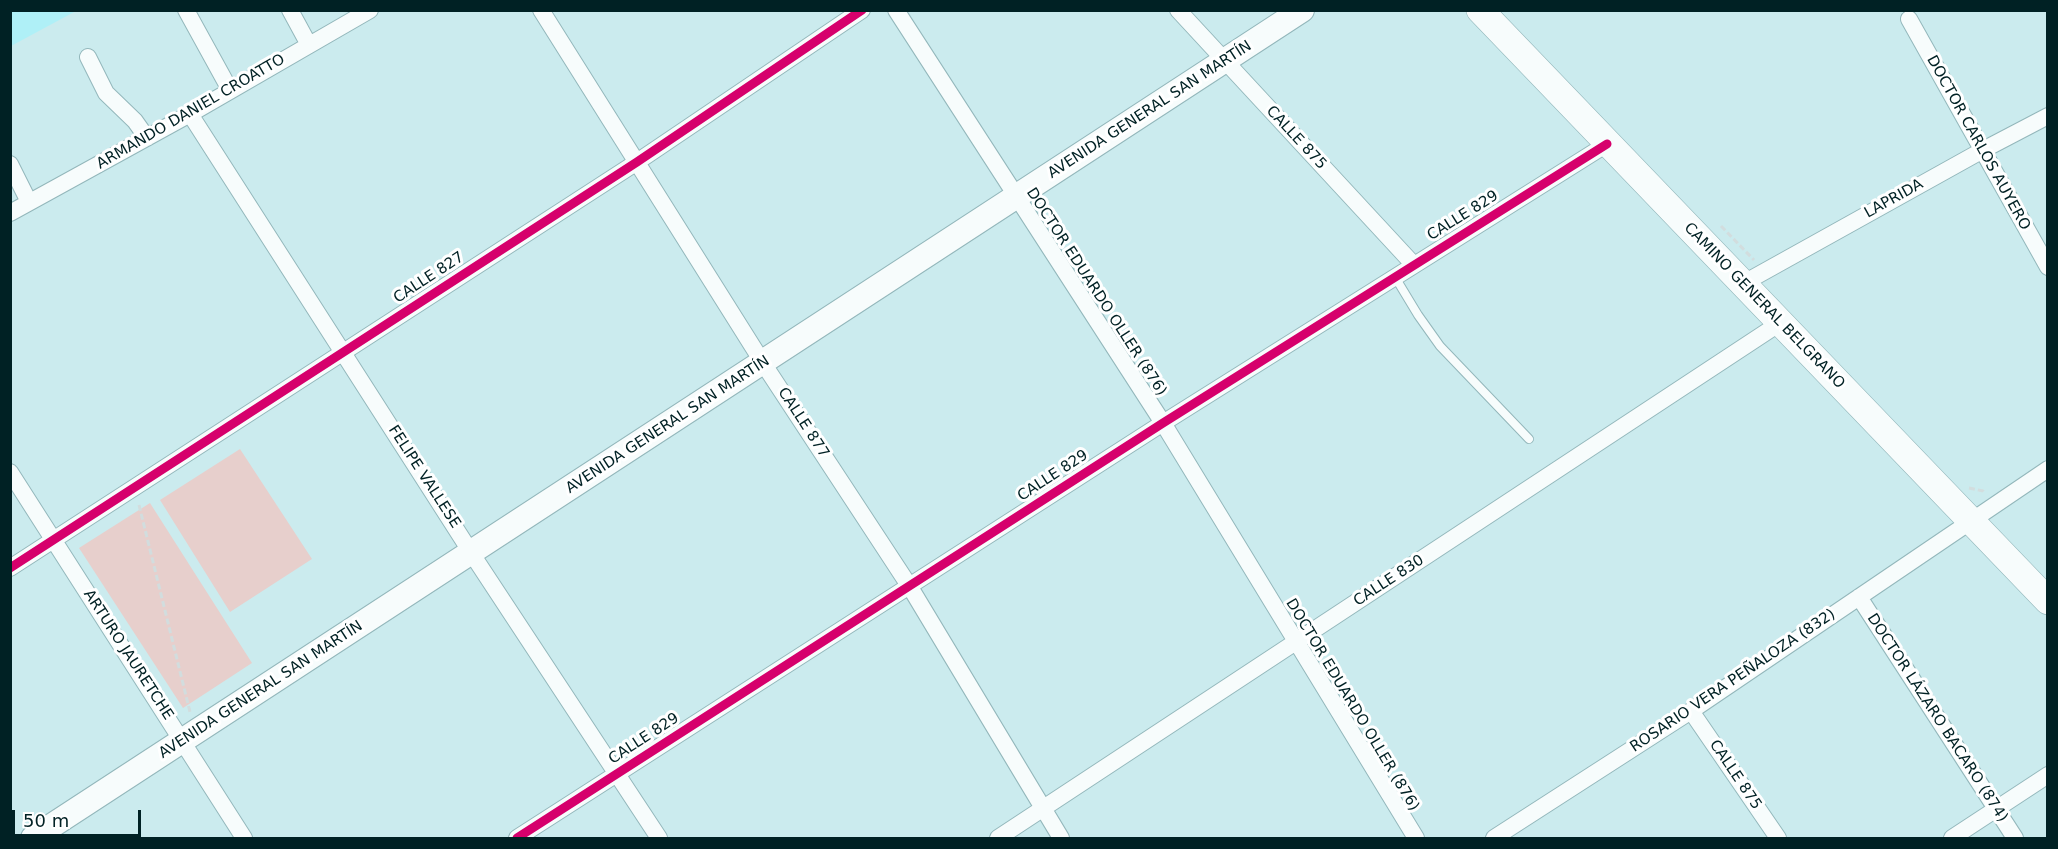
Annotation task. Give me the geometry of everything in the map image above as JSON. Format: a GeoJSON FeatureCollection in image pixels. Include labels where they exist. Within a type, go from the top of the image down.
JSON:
{"type":"FeatureCollection","features":[{"type":"Feature","properties":{"kind":"main road","name":"AVENIDA GENERAL SAN MARTÍN"},"geometry":{"type":"LineString","coordinates":[[33,838],[472,554],[1302,10]]}},
{"type":"Feature","properties":{"kind":"main road","name":"CAMINO GENERAL BELGRANO"},"geometry":{"type":"LineString","coordinates":[[1480,10],[2048,601]]}},
{"type":"Feature","properties":{"kind":"street"},"geometry":{"type":"LineString","coordinates":[[186,10],[230,90]]}},
{"type":"Feature","properties":{"kind":"street"},"geometry":{"type":"LineString","coordinates":[[290,10],[309,45]]}},
{"type":"Feature","properties":{"kind":"street","name":"ARMANDO DANIEL CROATTO"},"geometry":{"type":"LineString","coordinates":[[10,213],[190,114],[370,10]]}},
{"type":"Feature","properties":{"kind":"street","name":"CALLE 877"},"geometry":{"type":"LineString","coordinates":[[541,10],[763,363],[910,587],[1060,838]]}},
{"type":"Feature","properties":{"kind":"street","name":"CALLE 827"},"geometry":{"type":"LineString","coordinates":[[10,568],[637,162],[862,10]]}},
{"type":"Feature","properties":{"kind":"street","name":"DOCTOR EDUARDO OLLER (876)"},"geometry":{"type":"LineString","coordinates":[[896,10],[1162,423],[1416,838]]}},
{"type":"Feature","properties":{"kind":"street","name":"CALLE 875"},"geometry":{"type":"LineString","coordinates":[[1178,10],[1414,266]]}},
{"type":"Feature","properties":{"kind":"street","name":"DOCTOR CARLOS AUYERO"},"geometry":{"type":"LineString","coordinates":[[1909,19],[2048,267]]}},
{"type":"Feature","properties":{"kind":"street"},"geometry":{"type":"LineString","coordinates":[[88,57],[106,93],[135,121],[147,138]]}},
{"type":"Feature","properties":{"kind":"street","name":"FELIPE VALLESE"},"geometry":{"type":"LineString","coordinates":[[190,114],[472,554],[659,838]]}},
{"type":"Feature","properties":{"kind":"street","name":"LAPRIDA"},"geometry":{"type":"LineString","coordinates":[[1742,284],[2048,116]]}},
{"type":"Feature","properties":{"kind":"street","name":"CALLE 829"},"geometry":{"type":"LineString","coordinates":[[517,838],[1162,423],[1607,144]]}},
{"type":"Feature","properties":{"kind":"street"},"geometry":{"type":"LineString","coordinates":[[10,164],[29,202]]}},
{"type":"Feature","properties":{"kind":"street","name":"CALLE 830"},"geometry":{"type":"LineString","coordinates":[[998,838],[1780,323]]}},
{"type":"Feature","properties":{"kind":"street","name":"ROSARIO VERA PEÑALOZA (832)"},"geometry":{"type":"LineString","coordinates":[[1494,838],[1691,711],[2048,469]]}},
{"type":"Feature","properties":{"kind":"street","name":"ARTURO JAURETCHE"},"geometry":{"type":"LineString","coordinates":[[10,472],[244,838]]}},
{"type":"Feature","properties":{"kind":"street","name":"DOCTOR LÁZARO BACARO (874)"},"geometry":{"type":"LineString","coordinates":[[1859,597],[2015,838]]}},
{"type":"Feature","properties":{"kind":"street","name":"CALLE 875"},"geometry":{"type":"LineString","coordinates":[[1691,711],[1778,838]]}},
{"type":"Feature","properties":{"kind":"street"},"geometry":{"type":"LineString","coordinates":[[1952,838],[2048,775]]}},
{"type":"Feature","properties":{"kind":"lane"},"geometry":{"type":"LineString","coordinates":[[1395,277],[1440,346],[1529,439]]}},
{"type":"Feature","properties":{"kind":"path"},"geometry":{"type":"LineString","coordinates":[[146,501],[139,505],[190,714]]}},
{"type":"Feature","properties":{"kind":"path"},"geometry":{"type":"LineString","coordinates":[[180,710],[190,714]]}},
{"type":"Feature","properties":{"kind":"path"},"geometry":{"type":"LineString","coordinates":[[190,714],[196,710]]}},
{"type":"Feature","properties":{"kind":"shaded area"},"geometry":{"type":"Polygon","coordinates":[[[11,10],[76,10],[76,11],[11,46],[11,10]]]}},
{"type":"Feature","properties":{"kind":"shaded area"},"geometry":{"type":"Polygon","coordinates":[[[240,449],[312,559],[230,612],[160,500],[240,449]]]}},
{"type":"Feature","properties":{"kind":"shaded area"},"geometry":{"type":"Polygon","coordinates":[[[150,503],[252,663],[183,708],[79,548],[150,503]]]}},
{"type":"Feature","properties":{"kind":"cycle path"},"geometry":{"type":"LineString","coordinates":[[10,568],[637,162],[862,10]]}},
{"type":"Feature","properties":{"kind":"cycle path"},"geometry":{"type":"LineString","coordinates":[[517,838],[1163,423],[1607,144]]}}]}
